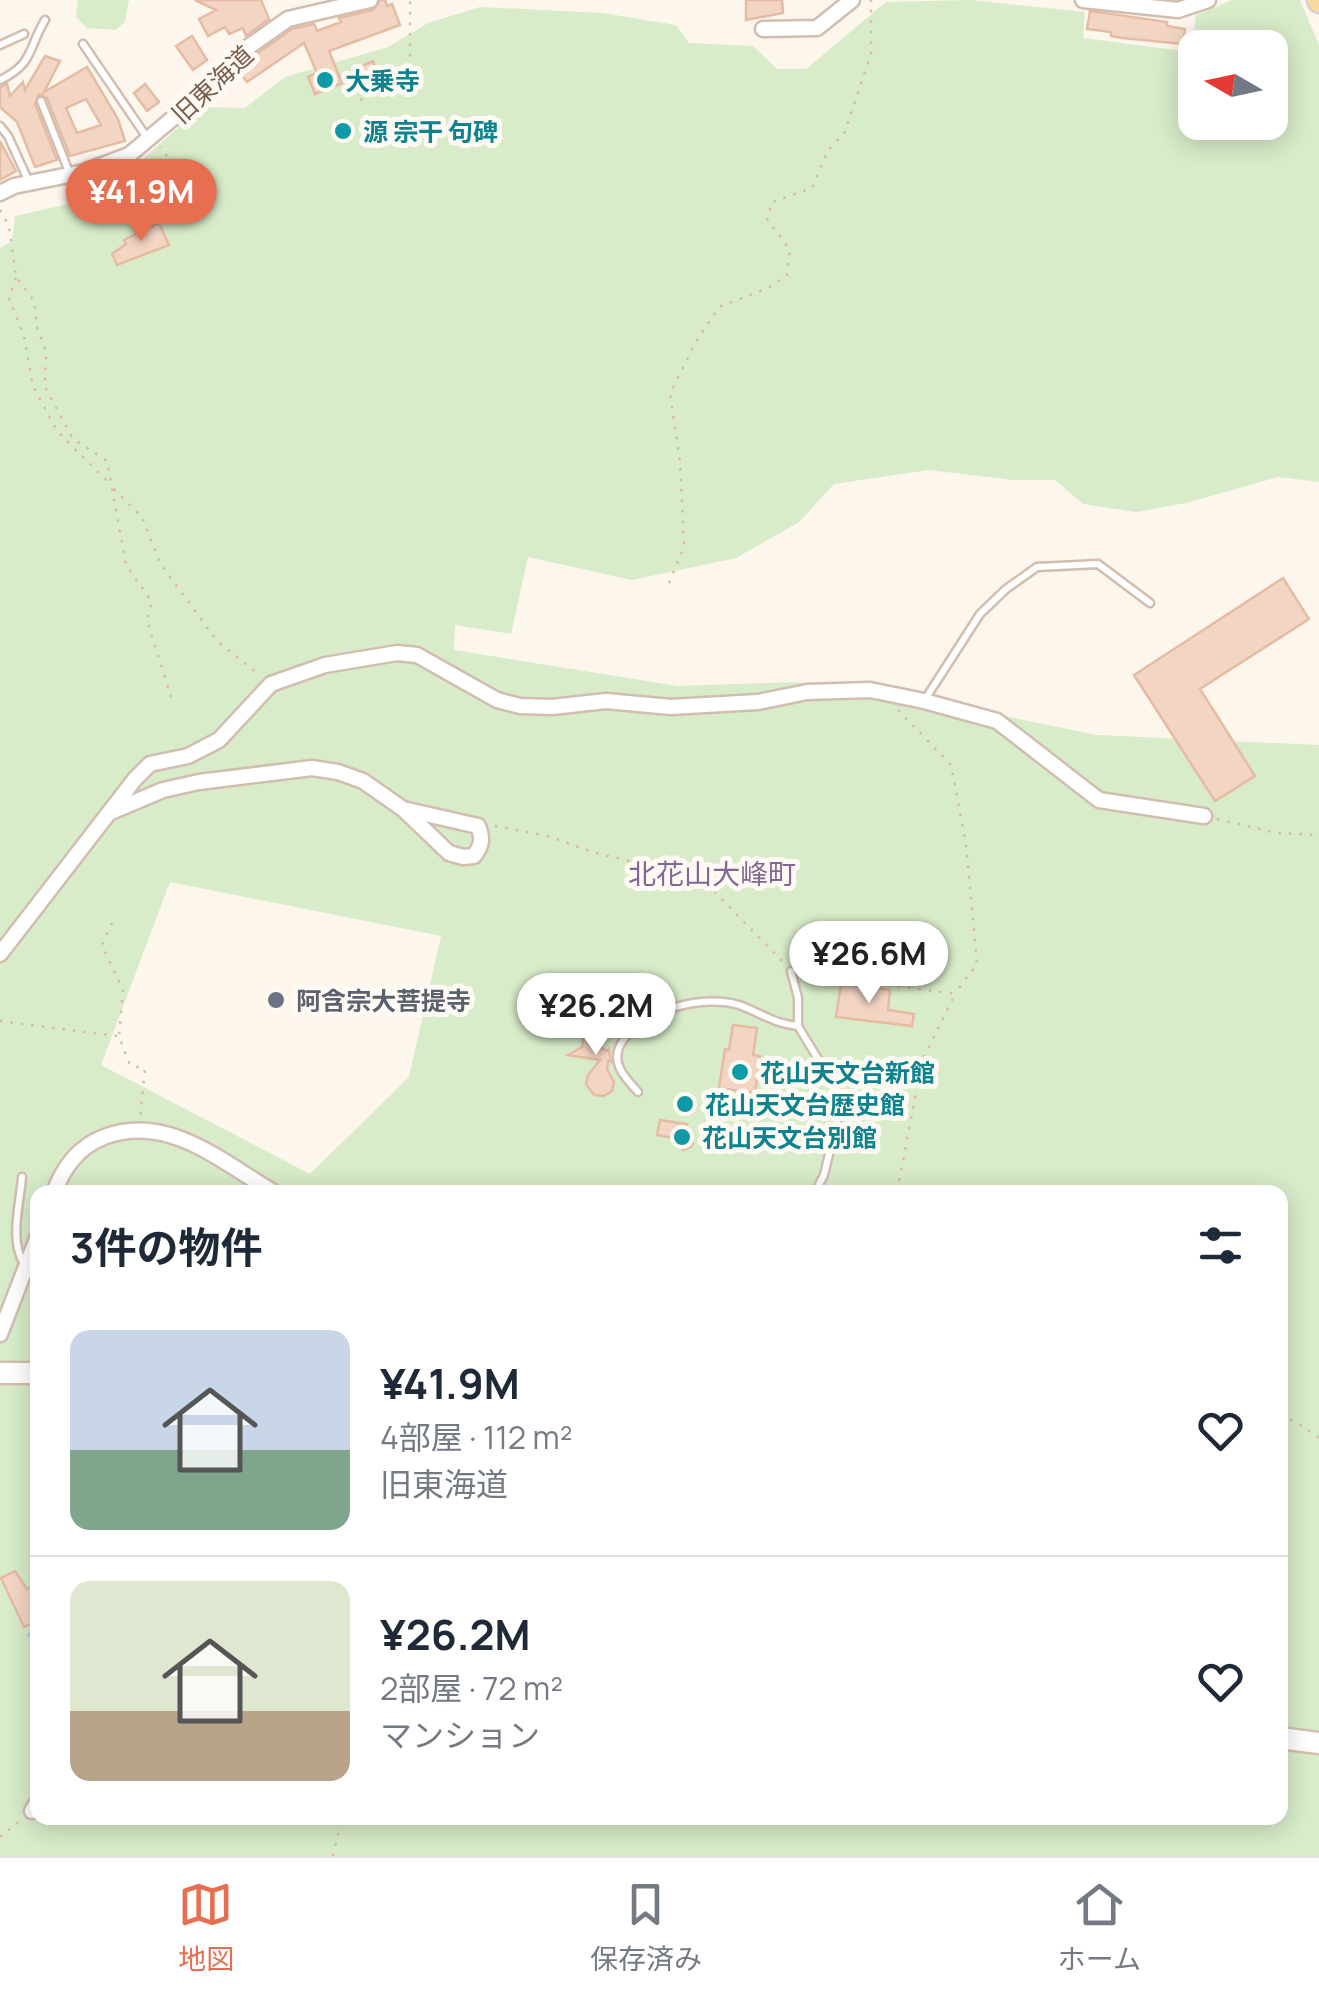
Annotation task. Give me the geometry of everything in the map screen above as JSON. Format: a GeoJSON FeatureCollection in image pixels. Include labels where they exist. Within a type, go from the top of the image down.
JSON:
{"type":"FeatureCollection","features":[{"type":"Feature","properties":{"kind":"street","name":"旧東海道"},"geometry":{"type":"LineString","coordinates":[[0,194],[28,182],[107,165],[129,156],[210,87],[244,50],[288,19],[370,0]]}},
{"type":"Feature","properties":{"kind":"street"},"geometry":{"type":"LineString","coordinates":[[763,29],[818,28],[852,0]]}},
{"type":"Feature","properties":{"kind":"street"},"geometry":{"type":"LineString","coordinates":[[1092,0],[1178,10],[1208,0]]}},
{"type":"Feature","properties":{"kind":"street"},"geometry":{"type":"LineString","coordinates":[[0,954],[150,764],[188,756],[219,740],[271,684],[325,665],[397,652],[417,655],[497,700],[520,706],[606,701],[671,708],[758,702],[807,692],[881,692],[997,721],[1099,800],[1204,816]]}},
{"type":"Feature","properties":{"kind":"street"},"geometry":{"type":"LineString","coordinates":[[111,812],[163,790],[199,782],[312,768],[363,781],[403,808],[449,853],[474,856],[481,846],[478,826],[403,808]]}},
{"type":"Feature","properties":{"kind":"street"},"geometry":{"type":"LineString","coordinates":[[449,853],[445,841],[448,831],[460,820]]}},
{"type":"Feature","properties":{"kind":"street"},"geometry":{"type":"LineString","coordinates":[[57,1185],[80,1150],[122,1130],[175,1135],[261,1185]]}},
{"type":"Feature","properties":{"kind":"street"},"geometry":{"type":"LineString","coordinates":[[0,1334],[30,1256]]}},
{"type":"Feature","properties":{"kind":"street"},"geometry":{"type":"LineString","coordinates":[[0,1373],[30,1373]]}},
{"type":"Feature","properties":{"kind":"street"},"geometry":{"type":"LineString","coordinates":[[1288,1739],[1319,1743]]}},
{"type":"Feature","properties":{"kind":"lane"},"geometry":{"type":"LineString","coordinates":[[0,80],[30,58],[32,41],[46,20]]}},
{"type":"Feature","properties":{"kind":"lane"},"geometry":{"type":"LineString","coordinates":[[0,45],[24,34]]}},
{"type":"Feature","properties":{"kind":"lane"},"geometry":{"type":"LineString","coordinates":[[82,44],[151,138]]}},
{"type":"Feature","properties":{"kind":"lane"},"geometry":{"type":"LineString","coordinates":[[40,101],[69,174]]}},
{"type":"Feature","properties":{"kind":"lane"},"geometry":{"type":"LineString","coordinates":[[0,126],[28,182]]}},
{"type":"Feature","properties":{"kind":"lane"},"geometry":{"type":"LineString","coordinates":[[924,701],[980,614],[1036,567],[1098,564],[1150,604]]}},
{"type":"Feature","properties":{"kind":"lane"},"geometry":{"type":"LineString","coordinates":[[791,971],[798,998],[798,1026],[838,1092],[840,1108],[818,1185]]}},
{"type":"Feature","properties":{"kind":"lane"},"geometry":{"type":"LineString","coordinates":[[638,1092],[622,1076],[616,1061],[620,1044],[630,1031],[649,1019],[688,1004],[712,1002],[737,1004],[778,1024],[798,1026]]}},
{"type":"Feature","properties":{"kind":"lane"},"geometry":{"type":"LineString","coordinates":[[22,1177],[16,1233],[18,1254],[26,1266]]}},
{"type":"Feature","properties":{"kind":"path"},"geometry":{"type":"LineString","coordinates":[[360,100],[382,90],[410,65],[410,0]]}},
{"type":"Feature","properties":{"kind":"path"},"geometry":{"type":"LineString","coordinates":[[669,584],[684,547],[680,462],[670,394],[695,343],[719,307],[768,288],[788,275],[790,250],[767,220],[772,202],[812,188],[828,150],[844,134],[871,54],[871,0]]}},
{"type":"Feature","properties":{"kind":"path"},"geometry":{"type":"LineString","coordinates":[[376,71],[410,65]]}},
{"type":"Feature","properties":{"kind":"path"},"geometry":{"type":"LineString","coordinates":[[140,232],[137,226],[173,211],[182,187],[178,170],[151,138]]}},
{"type":"Feature","properties":{"kind":"path"},"geometry":{"type":"LineString","coordinates":[[0,210],[10,226],[16,277],[9,298],[24,336],[34,386],[57,430],[142,518],[160,563],[217,641],[271,684]]}},
{"type":"Feature","properties":{"kind":"path"},"geometry":{"type":"LineString","coordinates":[[16,277],[34,301],[46,352],[45,387],[73,439],[106,461],[126,565],[152,602],[147,622],[171,697]]}},
{"type":"Feature","properties":{"kind":"path"},"geometry":{"type":"LineString","coordinates":[[881,692],[952,765],[966,844],[977,964],[955,994],[922,1061],[898,1185]]}},
{"type":"Feature","properties":{"kind":"path"},"geometry":{"type":"LineString","coordinates":[[1204,816],[1277,833],[1319,835]]}},
{"type":"Feature","properties":{"kind":"path"},"geometry":{"type":"LineString","coordinates":[[488,826],[551,836],[592,852],[695,877],[708,885],[791,971],[955,994]]}},
{"type":"Feature","properties":{"kind":"path"},"geometry":{"type":"LineString","coordinates":[[112,923],[102,945],[123,990],[119,1036],[130,1066],[145,1069],[138,1130]]}},
{"type":"Feature","properties":{"kind":"path"},"geometry":{"type":"LineString","coordinates":[[0,1021],[119,1036]]}},
{"type":"Feature","properties":{"kind":"path"},"geometry":{"type":"LineString","coordinates":[[1288,1419],[1318,1436]]}},
{"type":"Feature","properties":{"kind":"path"},"geometry":{"type":"LineString","coordinates":[[0,1837],[30,1810]]}},
{"type":"Feature","properties":{"kind":"path"},"geometry":{"type":"LineString","coordinates":[[333,1856],[340,1825]]}},
{"type":"Feature","properties":{"kind":"green space"},"geometry":{"type":"Polygon","coordinates":[[[78,0],[129,0],[125,22],[115,30],[87,28],[76,17],[78,0]]]}},
{"type":"Feature","properties":{"kind":"green space"},"geometry":{"type":"Polygon","coordinates":[[[971,0],[1085,12],[1083,38],[1178,50],[1178,140],[1288,140],[1288,30],[1194,30],[1196,15],[1232,0],[1300,0],[1319,45],[1319,482],[1278,477],[1186,503],[1136,512],[1083,504],[1055,480],[1013,480],[929,470],[834,484],[799,522],[736,558],[632,580],[528,557],[511,634],[455,625],[454,650],[678,686],[795,682],[980,711],[1097,735],[1319,745],[1319,1856],[0,1856],[0,248],[12,241],[15,216],[64,205],[130,176],[147,155],[201,107],[245,108],[285,77],[388,47],[428,23],[480,7],[603,13],[676,25],[689,43],[753,46],[777,69],[806,69],[886,2],[971,0]],[[170,882],[101,1065],[310,1174],[409,1077],[441,936],[170,882]]]}},
{"type":"Feature","properties":{"kind":"building"},"geometry":{"type":"Polygon","coordinates":[[[195,0],[261,0],[269,19],[246,36],[243,28],[229,34],[225,27],[208,36],[199,19],[216,10],[195,0]]]}},
{"type":"Feature","properties":{"kind":"building"},"geometry":{"type":"Polygon","coordinates":[[[380,0],[385,0],[387,6],[392,4],[400,25],[329,51],[342,83],[315,94],[308,77],[317,73],[304,43],[247,82],[239,71],[292,29],[314,24],[317,31],[341,22],[339,18],[373,10],[380,0]]]}},
{"type":"Feature","properties":{"kind":"building"},"geometry":{"type":"Polygon","coordinates":[[[746,0],[782,0],[783,13],[746,20],[746,0]]]}},
{"type":"Feature","properties":{"kind":"building"},"geometry":{"type":"Polygon","coordinates":[[[1090,11],[1167,22],[1167,26],[1185,29],[1178,30],[1178,44],[1122,38],[1111,36],[1111,32],[1087,29],[1090,11]]]}},
{"type":"Feature","properties":{"kind":"building"},"geometry":{"type":"Polygon","coordinates":[[[192,36],[207,60],[193,70],[176,46],[192,36]]]}},
{"type":"Feature","properties":{"kind":"building"},"geometry":{"type":"Polygon","coordinates":[[[45,56],[60,61],[44,92],[87,67],[118,119],[125,141],[70,156],[47,98],[39,94],[35,104],[57,160],[35,167],[17,122],[0,107],[0,87],[7,84],[10,96],[23,82],[25,90],[45,56]],[[86,99],[66,108],[77,133],[101,125],[86,99]]]}},
{"type":"Feature","properties":{"kind":"building","name":"大乗寺"},"geometry":{"type":"Polygon","coordinates":[[[373,61],[380,79],[353,90],[346,73],[373,61]]]}},
{"type":"Feature","properties":{"kind":"building"},"geometry":{"type":"Polygon","coordinates":[[[145,84],[159,102],[147,111],[134,93],[145,84]]]}},
{"type":"Feature","properties":{"kind":"building"},"geometry":{"type":"Polygon","coordinates":[[[0,141],[16,171],[0,180],[0,141]]]}},
{"type":"Feature","properties":{"kind":"building"},"geometry":{"type":"Polygon","coordinates":[[[159,223],[169,245],[117,265],[112,254],[126,244],[124,240],[159,223]]]}},
{"type":"Feature","properties":{"kind":"building"},"geometry":{"type":"Polygon","coordinates":[[[1283,578],[1309,619],[1200,689],[1255,776],[1215,801],[1134,675],[1283,578]]]}},
{"type":"Feature","properties":{"kind":"building"},"geometry":{"type":"Polygon","coordinates":[[[841,983],[890,990],[888,1010],[914,1014],[912,1026],[836,1017],[841,983]]]}},
{"type":"Feature","properties":{"kind":"building"},"geometry":{"type":"Polygon","coordinates":[[[587,1016],[604,1019],[600,1047],[609,1049],[611,1062],[608,1061],[607,1069],[614,1082],[612,1091],[604,1096],[594,1095],[586,1084],[600,1060],[568,1055],[582,1047],[587,1016]]]}},
{"type":"Feature","properties":{"kind":"building","name":"花山天文台新館"},"geometry":{"type":"Polygon","coordinates":[[[733,1025],[757,1028],[753,1055],[760,1056],[755,1093],[719,1088],[733,1025]]]}},
{"type":"Feature","properties":{"kind":"building"},"geometry":{"type":"Polygon","coordinates":[[[660,1120],[687,1124],[691,1147],[683,1150],[673,1138],[657,1135],[660,1120]]]}},
{"type":"Feature","properties":{"kind":"building"},"geometry":{"type":"Polygon","coordinates":[[[15,1571],[27,1589],[30,1588],[30,1624],[24,1627],[1,1578],[15,1571]]]}},
{"type":"Feature","properties":{"kind":"place","name":"大乗寺"},"geometry":{"type":"Point","coordinates":[325,80]}},
{"type":"Feature","properties":{"kind":"place","name":"源 宗干 句碑"},"geometry":{"type":"Point","coordinates":[343,131]}},
{"type":"Feature","properties":{"kind":"place","name":"阿含宗大菩提寺"},"geometry":{"type":"Point","coordinates":[276,1000]}},
{"type":"Feature","properties":{"kind":"place","name":"花山天文台新館"},"geometry":{"type":"Point","coordinates":[740,1072]}},
{"type":"Feature","properties":{"kind":"place","name":"花山天文台歴史館"},"geometry":{"type":"Point","coordinates":[685,1104]}},
{"type":"Feature","properties":{"kind":"place","name":"花山天文台別館"},"geometry":{"type":"Point","coordinates":[682,1137]}},
{"type":"Feature","properties":{"kind":"district","name":"北花山大峰町"},"geometry":{"type":"Point","coordinates":[712,873]}}]}
